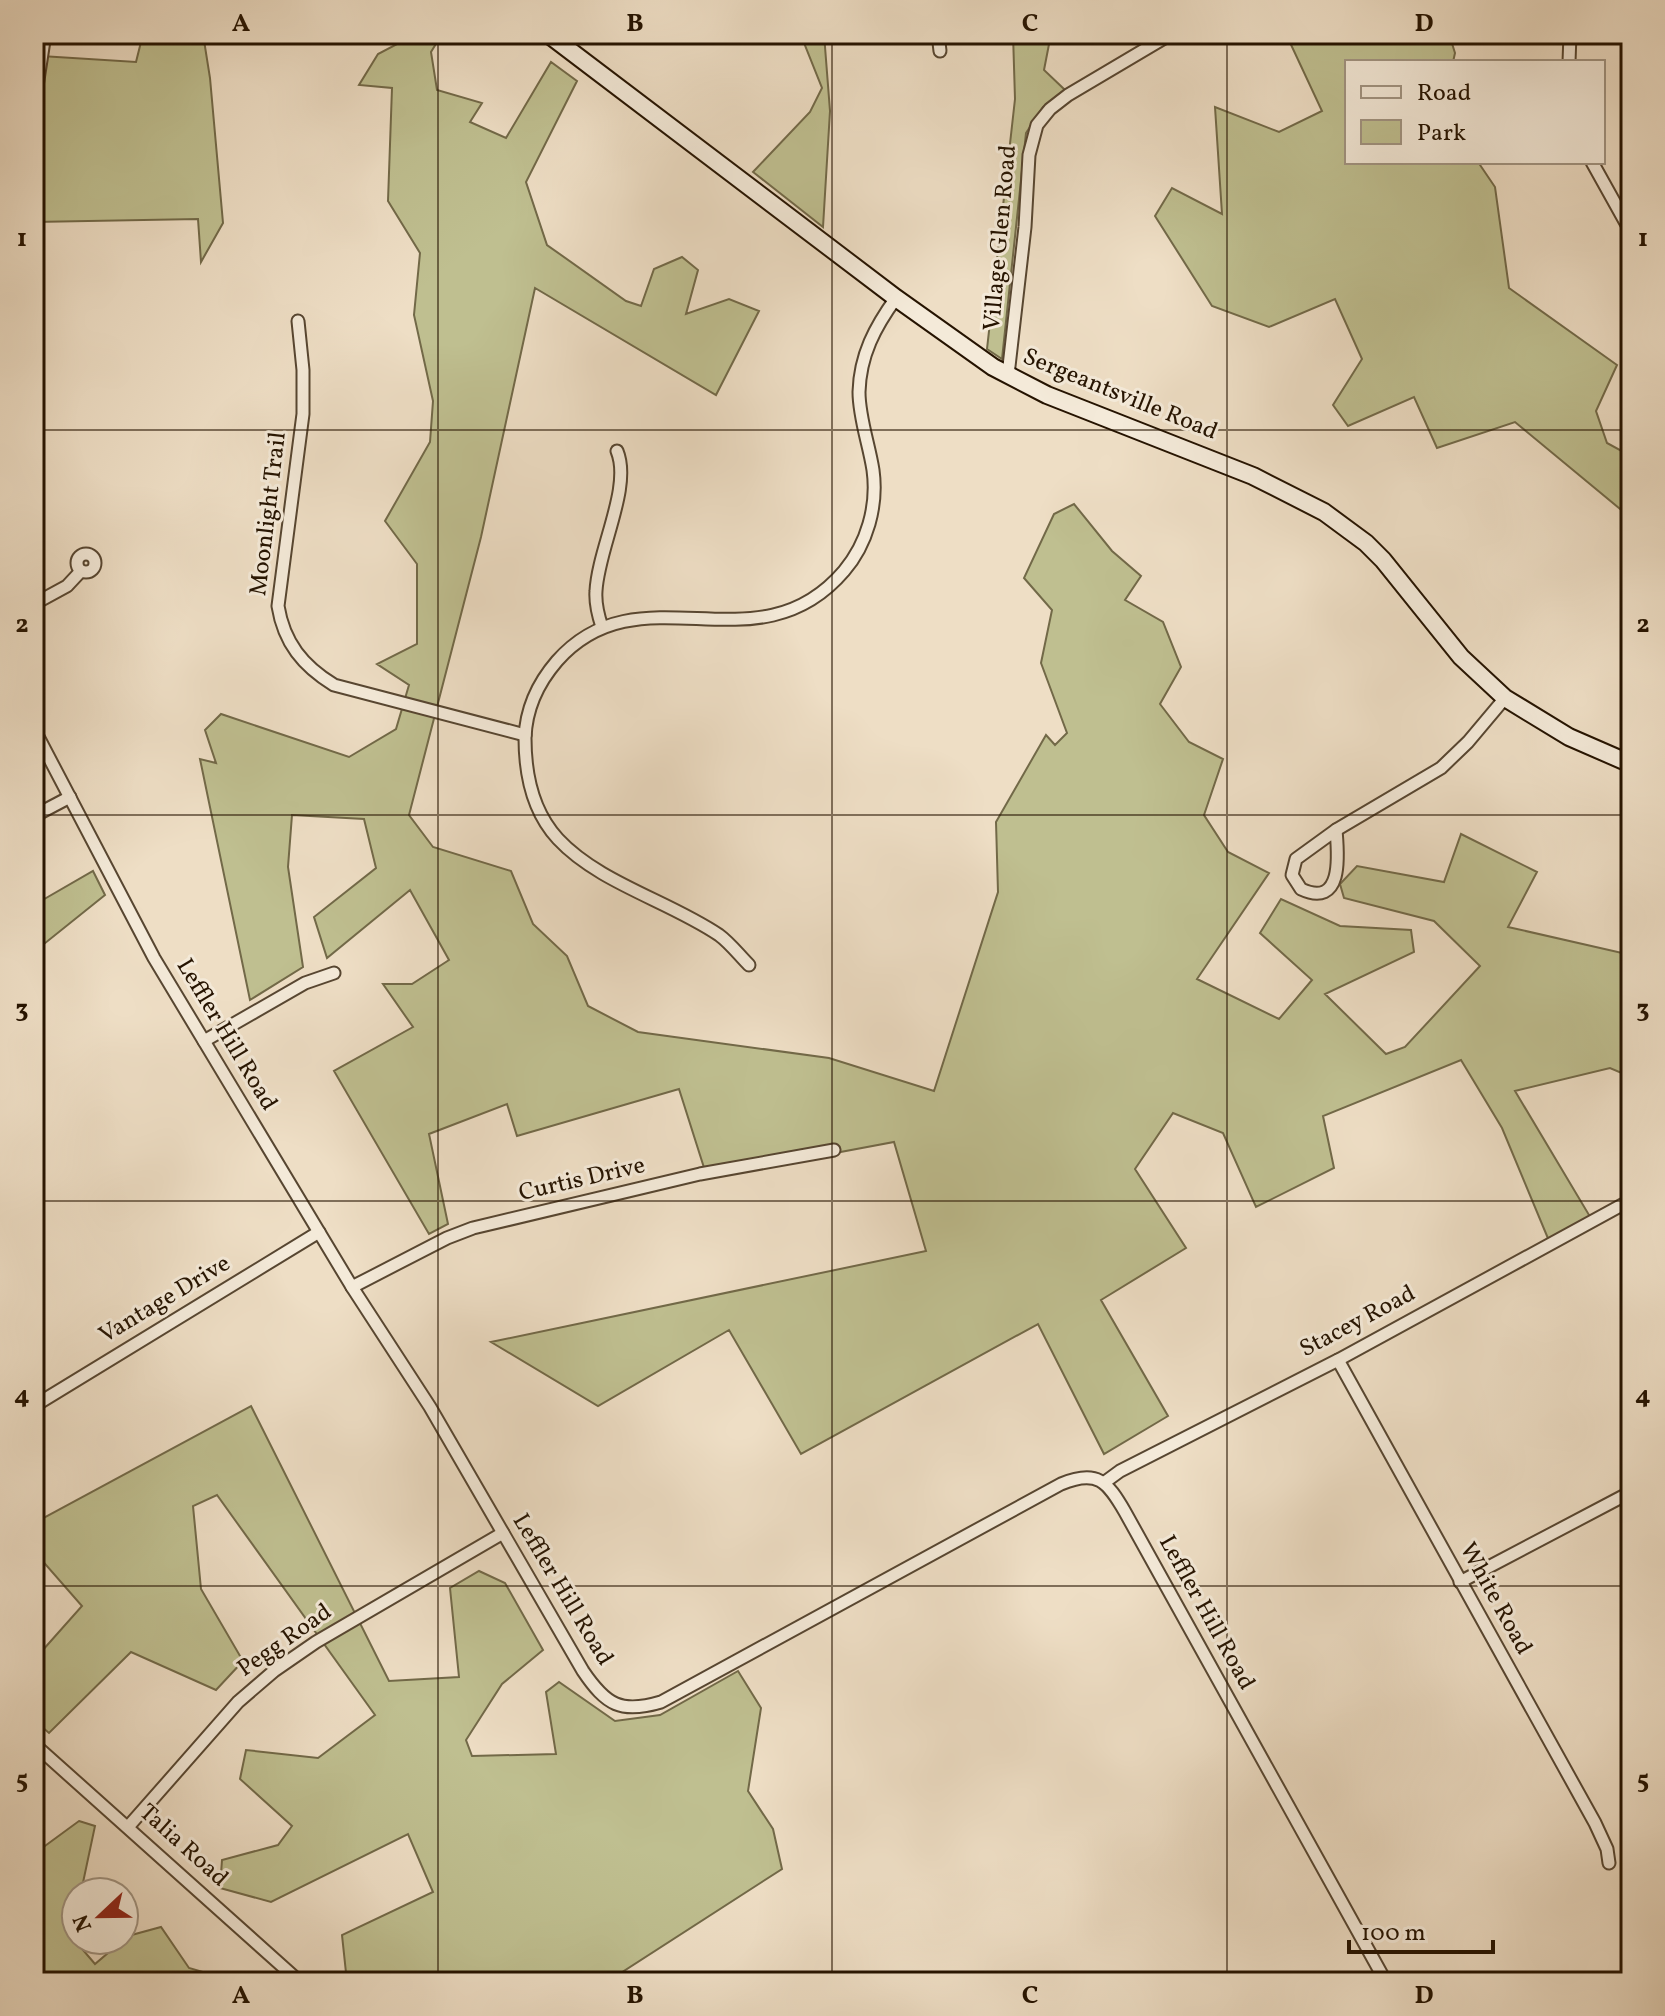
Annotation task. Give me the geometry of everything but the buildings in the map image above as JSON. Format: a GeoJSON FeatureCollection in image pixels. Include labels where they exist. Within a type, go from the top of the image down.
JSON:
{"type":"FeatureCollection","features":[{"type":"Feature","properties":{"kind":"main road","name":"Sergeantsville Road"},"geometry":{"type":"LineString","coordinates":[[548,34],[973,354],[1047,395],[1253,476],[1324,512],[1366,543],[1383,560],[1461,657],[1505,698],[1569,737],[1631,764]]}},
{"type":"Feature","properties":{"kind":"street"},"geometry":{"type":"LineString","coordinates":[[34,106],[45,34]]}},
{"type":"Feature","properties":{"kind":"street"},"geometry":{"type":"LineString","coordinates":[[938,34],[940,51]]}},
{"type":"Feature","properties":{"kind":"street","name":"Village Glen Road"},"geometry":{"type":"LineString","coordinates":[[1008,375],[1025,227],[1029,155],[1037,125],[1050,109],[1068,95],[1171,34]]}},
{"type":"Feature","properties":{"kind":"street"},"geometry":{"type":"LineString","coordinates":[[1569,60],[1570,34]]}},
{"type":"Feature","properties":{"kind":"street"},"geometry":{"type":"LineString","coordinates":[[1593,164],[1631,232]]}},
{"type":"Feature","properties":{"kind":"street"},"geometry":{"type":"LineString","coordinates":[[749,965],[719,935],[580,860],[557,838],[540,812],[529,783],[525,735],[533,698],[546,673],[565,652],[602,627],[636,618],[741,621],[770,617],[807,603],[844,571],[864,540],[873,499],[873,470],[859,394],[863,360],[876,328],[896,298]]}},
{"type":"Feature","properties":{"kind":"street","name":"Moonlight Trail"},"geometry":{"type":"LineString","coordinates":[[298,321],[303,414],[278,606],[294,650],[311,669],[334,685],[525,735]]}},
{"type":"Feature","properties":{"kind":"street"},"geometry":{"type":"LineString","coordinates":[[602,627],[596,587],[623,473],[617,451]]}},
{"type":"Feature","properties":{"kind":"street"},"geometry":{"type":"LineString","coordinates":[[34,604],[67,586],[81,571]]}},
{"type":"Feature","properties":{"kind":"street"},"geometry":{"type":"LineString","coordinates":[[1336,830],[1337,878],[1318,892],[1309,893],[1301,889],[1292,875],[1296,859],[1336,830],[1441,768],[1505,698]]}},
{"type":"Feature","properties":{"kind":"street","name":"Leffler Hill Road"},"geometry":{"type":"LineString","coordinates":[[34,729],[141,936],[352,1287],[418,1387],[592,1685],[615,1706],[645,1707],[675,1695],[1061,1484],[1087,1477],[1105,1482],[1125,1512],[1386,1982]]}},
{"type":"Feature","properties":{"kind":"street"},"geometry":{"type":"LineString","coordinates":[[34,816],[70,797]]}},
{"type":"Feature","properties":{"kind":"street"},"geometry":{"type":"LineString","coordinates":[[204,1041],[305,983],[334,973]]}},
{"type":"Feature","properties":{"kind":"street","name":"Curtis Drive"},"geometry":{"type":"LineString","coordinates":[[352,1287],[447,1238],[473,1228],[700,1174],[834,1150]]}},
{"type":"Feature","properties":{"kind":"street","name":"Stacey Road"},"geometry":{"type":"LineString","coordinates":[[1105,1482],[1120,1471],[1338,1360],[1631,1200]]}},
{"type":"Feature","properties":{"kind":"street","name":"Vantage Drive"},"geometry":{"type":"LineString","coordinates":[[34,1406],[319,1232]]}},
{"type":"Feature","properties":{"kind":"street","name":"White Road"},"geometry":{"type":"LineString","coordinates":[[1338,1360],[1602,1835],[1609,1863]]}},
{"type":"Feature","properties":{"kind":"street"},"geometry":{"type":"LineString","coordinates":[[1460,1582],[1631,1492]]}},
{"type":"Feature","properties":{"kind":"street","name":"Pegg Road"},"geometry":{"type":"LineString","coordinates":[[128,1827],[237,1703],[274,1671],[316,1642],[503,1533]]}},
{"type":"Feature","properties":{"kind":"street","name":"Talia Road"},"geometry":{"type":"LineString","coordinates":[[34,1744],[300,1982]]}},
{"type":"Feature","properties":{"kind":"green space"},"geometry":{"type":"Polygon","coordinates":[[[143,34],[203,34],[223,223],[201,262],[198,219],[34,222],[34,58],[136,62],[143,34]]]}},
{"type":"Feature","properties":{"kind":"green space"},"geometry":{"type":"Polygon","coordinates":[[[409,34],[442,34],[431,52],[437,90],[482,103],[470,122],[506,138],[551,62],[577,81],[526,182],[547,245],[626,301],[641,306],[654,269],[682,257],[698,270],[686,314],[729,299],[759,311],[716,395],[535,288],[481,537],[409,815],[433,847],[511,871],[533,924],[567,956],[588,1006],[638,1032],[829,1058],[934,1091],[998,892],[996,822],[1046,735],[1055,745],[1067,733],[1041,663],[1052,610],[1024,578],[1054,514],[1074,504],[1112,551],[1141,576],[1125,600],[1163,622],[1181,667],[1160,704],[1189,742],[1223,759],[1204,815],[1228,852],[1269,873],[1197,979],[1279,1019],[1312,980],[1260,933],[1281,899],[1340,926],[1411,930],[1414,952],[1325,994],[1386,1054],[1405,1047],[1480,966],[1434,921],[1344,898],[1340,884],[1357,866],[1444,882],[1461,834],[1537,872],[1508,927],[1631,955],[1631,1077],[1610,1068],[1515,1091],[1595,1225],[1552,1248],[1502,1128],[1461,1060],[1323,1116],[1334,1168],[1256,1207],[1223,1133],[1173,1113],[1135,1169],[1186,1248],[1101,1300],[1168,1416],[1104,1454],[1038,1324],[801,1454],[729,1330],[598,1406],[491,1342],[926,1251],[894,1142],[707,1177],[679,1089],[517,1136],[507,1104],[429,1134],[448,1224],[429,1234],[334,1071],[413,1027],[383,984],[412,984],[449,960],[410,890],[327,958],[314,917],[376,868],[364,819],[292,815],[288,867],[303,967],[250,1000],[200,759],[216,763],[205,730],[221,714],[349,757],[396,729],[409,685],[377,664],[417,644],[417,564],[385,521],[430,442],[433,401],[414,315],[420,253],[388,201],[392,88],[359,85],[378,54],[403,41],[409,34]]]}},
{"type":"Feature","properties":{"kind":"green space"},"geometry":{"type":"Polygon","coordinates":[[[796,34],[824,34],[830,111],[823,227],[753,172],[810,112],[822,88],[802,38],[796,34]]]}},
{"type":"Feature","properties":{"kind":"green space"},"geometry":{"type":"Polygon","coordinates":[[[1013,34],[1051,34],[1044,70],[1065,90],[1043,107],[1026,133],[1002,359],[987,349],[1015,99],[1013,34]]]}},
{"type":"Feature","properties":{"kind":"green space"},"geometry":{"type":"Polygon","coordinates":[[[1286,34],[1449,34],[1455,53],[1453,60],[1345,60],[1345,164],[1479,164],[1495,187],[1509,288],[1617,365],[1596,411],[1607,443],[1631,456],[1631,518],[1515,422],[1437,448],[1414,397],[1348,426],[1333,405],[1362,359],[1335,299],[1269,327],[1212,306],[1155,216],[1172,188],[1222,214],[1215,107],[1279,132],[1322,111],[1286,34]]]}},
{"type":"Feature","properties":{"kind":"green space"},"geometry":{"type":"Polygon","coordinates":[[[93,871],[105,895],[34,952],[34,905],[93,871]]]}},
{"type":"Feature","properties":{"kind":"green space"},"geometry":{"type":"Polygon","coordinates":[[[251,1406],[389,1681],[459,1677],[450,1588],[479,1571],[505,1583],[543,1650],[502,1684],[466,1740],[472,1756],[556,1754],[546,1692],[559,1682],[615,1721],[660,1715],[738,1671],[761,1708],[748,1791],[773,1829],[782,1869],[616,1976],[600,1982],[347,1982],[342,1935],[433,1892],[408,1834],[271,1902],[220,1888],[222,1860],[278,1845],[292,1826],[240,1779],[246,1750],[318,1758],[375,1715],[217,1495],[193,1506],[201,1589],[243,1661],[216,1690],[131,1652],[49,1733],[34,1720],[34,1660],[82,1606],[40,1558],[34,1562],[34,1523],[251,1406]]]}},
{"type":"Feature","properties":{"kind":"green space"},"geometry":{"type":"Polygon","coordinates":[[[79,1821],[95,1826],[84,1876],[60,1876],[60,1956],[88,1956],[95,1964],[104,1956],[140,1956],[140,1933],[161,1927],[189,1968],[237,1982],[34,1982],[34,1854],[79,1821]]]}}]}
